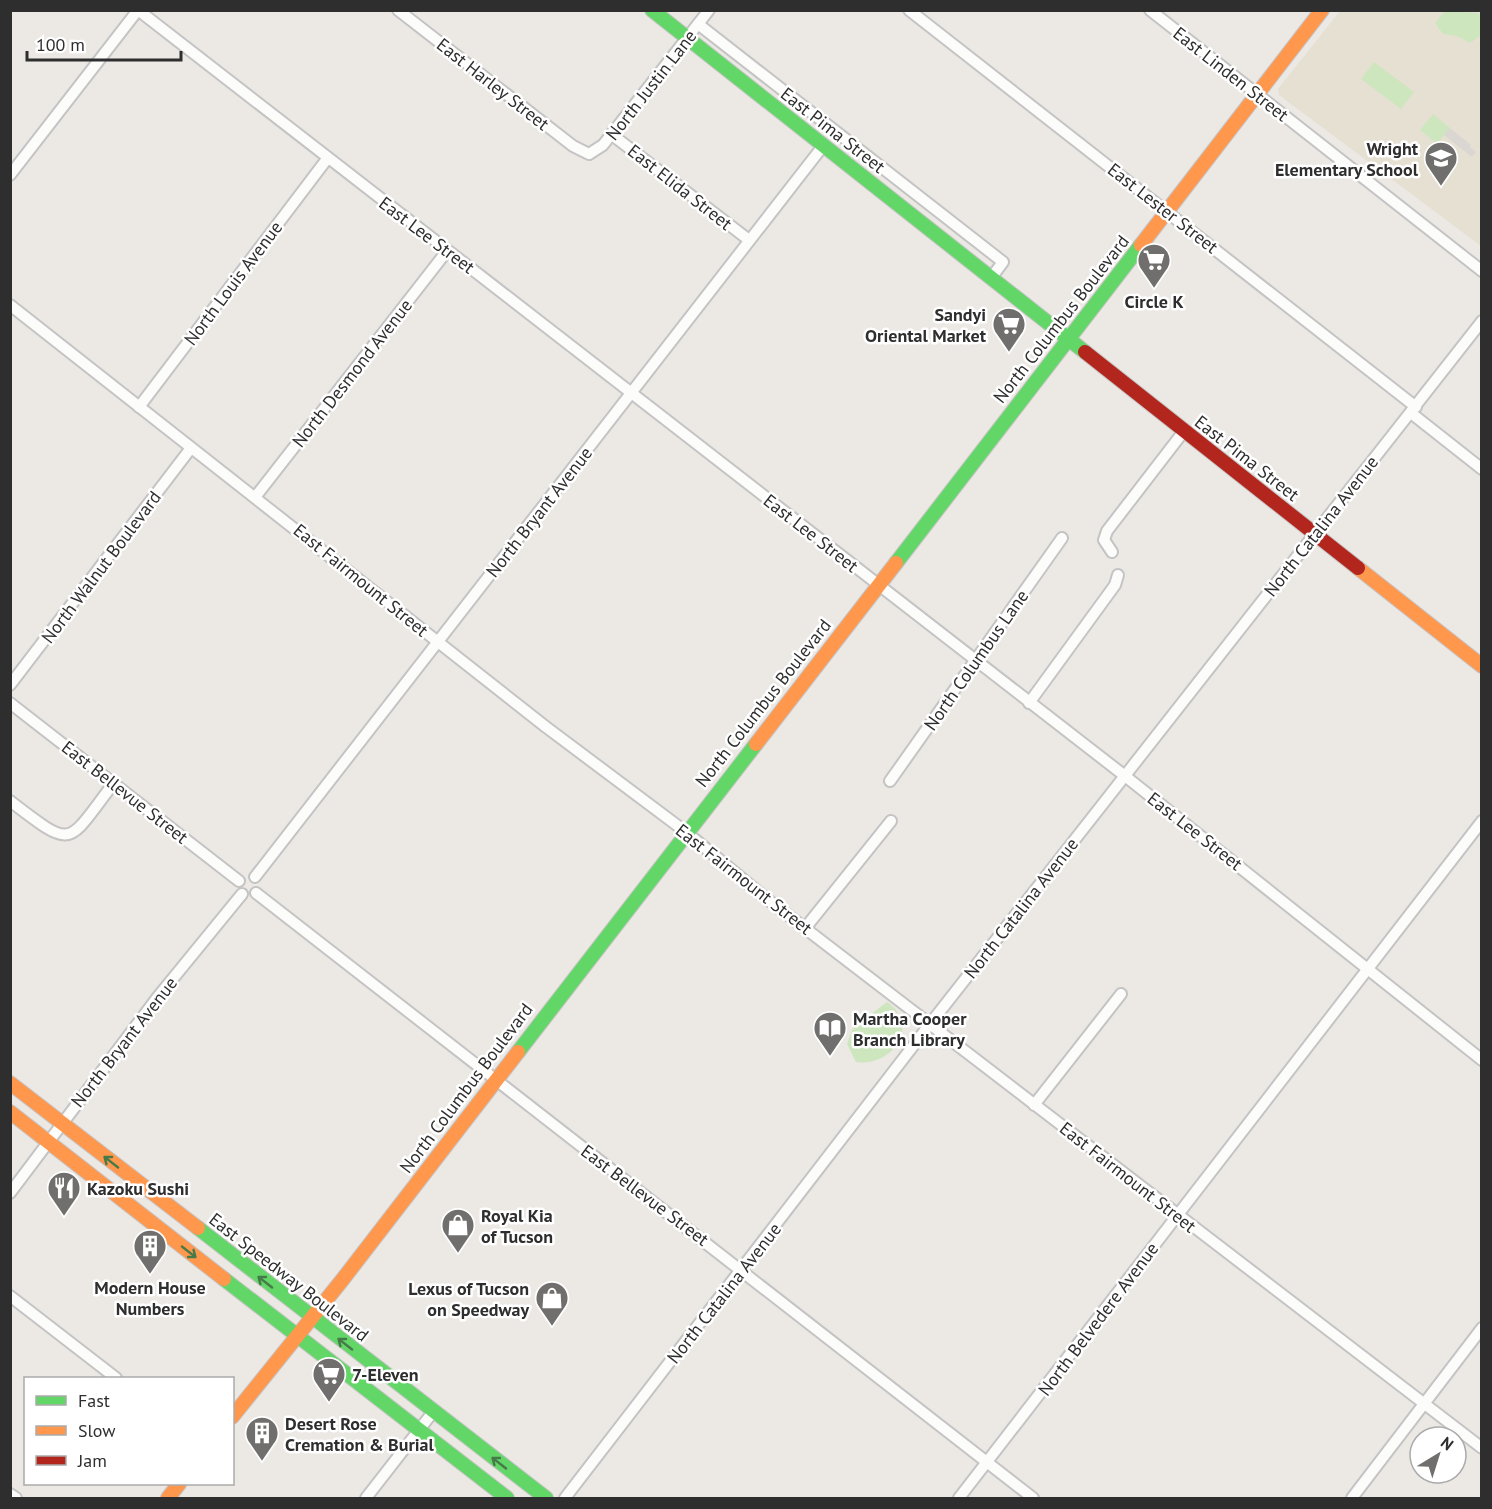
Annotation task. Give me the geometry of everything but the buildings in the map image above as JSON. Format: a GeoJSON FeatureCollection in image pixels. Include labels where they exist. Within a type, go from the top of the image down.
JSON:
{"type":"FeatureCollection","features":[{"type":"Feature","properties":{"kind":"street","name":"East Harley Street"},"geometry":{"type":"LineString","coordinates":[[398,10],[573,146],[589,154]]}},
{"type":"Feature","properties":{"kind":"street","name":"East Pima Street"},"geometry":{"type":"LineString","coordinates":[[652,10],[1482,666]]}},
{"type":"Feature","properties":{"kind":"street","name":"North Justin Lane"},"geometry":{"type":"LineString","coordinates":[[589,154],[597,151],[709,10]]}},
{"type":"Feature","properties":{"kind":"street","name":"East Lester Street"},"geometry":{"type":"LineString","coordinates":[[909,10],[1167,210],[1482,469]]}},
{"type":"Feature","properties":{"kind":"street","name":"East Linden Street"},"geometry":{"type":"LineString","coordinates":[[1150,10],[1482,271]]}},
{"type":"Feature","properties":{"kind":"street","name":"North Columbus Boulevard"},"geometry":{"type":"LineString","coordinates":[[234,1415],[1322,10]]}},
{"type":"Feature","properties":{"kind":"street","name":"East Lee Street"},"geometry":{"type":"LineString","coordinates":[[138,11],[1125,776],[1482,1060]]}},
{"type":"Feature","properties":{"kind":"street"},"geometry":{"type":"LineString","coordinates":[[10,175],[138,11]]}},
{"type":"Feature","properties":{"kind":"street","name":"East Pima Street"},"geometry":{"type":"LineString","coordinates":[[698,24],[1003,262],[991,278]]}},
{"type":"Feature","properties":{"kind":"street","name":"East Elida Street"},"geometry":{"type":"LineString","coordinates":[[611,134],[749,240]]}},
{"type":"Feature","properties":{"kind":"street","name":"North Bryant Avenue"},"geometry":{"type":"LineString","coordinates":[[255,877],[824,146]]}},
{"type":"Feature","properties":{"kind":"street","name":"North Louis Avenue"},"geometry":{"type":"LineString","coordinates":[[138,406],[327,159]]}},
{"type":"Feature","properties":{"kind":"street","name":"North Desmond Avenue"},"geometry":{"type":"LineString","coordinates":[[256,496],[447,251]]}},
{"type":"Feature","properties":{"kind":"street","name":"East Fairmount Street"},"geometry":{"type":"LineString","coordinates":[[10,305],[191,448],[256,496],[438,642],[686,832],[1034,1105],[1482,1448]]}},
{"type":"Feature","properties":{"kind":"street","name":"North Catalina Avenue"},"geometry":{"type":"LineString","coordinates":[[565,1498],[930,1024],[1482,321]]}},
{"type":"Feature","properties":{"kind":"street"},"geometry":{"type":"LineString","coordinates":[[1112,552],[1104,540],[1107,531],[1184,431]]}},
{"type":"Feature","properties":{"kind":"street","name":"North Walnut Boulevard"},"geometry":{"type":"LineString","coordinates":[[10,685],[191,448]]}},
{"type":"Feature","properties":{"kind":"street","name":"North Columbus Lane"},"geometry":{"type":"LineString","coordinates":[[890,780],[1062,538]]}},
{"type":"Feature","properties":{"kind":"street"},"geometry":{"type":"LineString","coordinates":[[1029,703],[1115,585],[1118,575]]}},
{"type":"Feature","properties":{"kind":"street","name":"East Bellevue Street"},"geometry":{"type":"LineString","coordinates":[[10,703],[239,881]]}},
{"type":"Feature","properties":{"kind":"street"},"geometry":{"type":"LineString","coordinates":[[10,801],[55,834],[67,836],[80,828],[113,784]]}},
{"type":"Feature","properties":{"kind":"street"},"geometry":{"type":"LineString","coordinates":[[806,927],[891,820]]}},
{"type":"Feature","properties":{"kind":"street","name":"North Belvedere Avenue"},"geometry":{"type":"LineString","coordinates":[[959,1498],[1482,820]]}},
{"type":"Feature","properties":{"kind":"street"},"geometry":{"type":"LineString","coordinates":[[246,875],[255,877],[259,885],[256,893],[250,896],[242,894],[238,888],[239,881],[246,875]]}},
{"type":"Feature","properties":{"kind":"street","name":"East Bellevue Street"},"geometry":{"type":"LineString","coordinates":[[256,893],[1033,1498]]}},
{"type":"Feature","properties":{"kind":"street","name":"North Bryant Avenue"},"geometry":{"type":"LineString","coordinates":[[10,1193],[62,1123],[242,894]]}},
{"type":"Feature","properties":{"kind":"street"},"geometry":{"type":"LineString","coordinates":[[1034,1105],[1121,994]]}},
{"type":"Feature","properties":{"kind":"street","name":"East Speedway Boulevard"},"geometry":{"type":"LineString","coordinates":[[10,1083],[546,1498]]}},
{"type":"Feature","properties":{"kind":"street"},"geometry":{"type":"LineString","coordinates":[[10,1112],[507,1498]]}},
{"type":"Feature","properties":{"kind":"street"},"geometry":{"type":"LineString","coordinates":[[10,1296],[115,1377]]}},
{"type":"Feature","properties":{"kind":"street"},"geometry":{"type":"LineString","coordinates":[[1352,1498],[1482,1328]]}},
{"type":"Feature","properties":{"kind":"street"},"geometry":{"type":"LineString","coordinates":[[366,1498],[433,1412]]}},
{"type":"Feature","properties":{"kind":"street"},"geometry":{"type":"LineString","coordinates":[[168,1498],[178,1485]]}},
{"type":"Feature","properties":{"kind":"street"},"geometry":{"type":"LineString","coordinates":[[10,1494],[16,1498]]}},
{"type":"Feature","properties":{"kind":"shaded area","name":"Wright Elementary School"},"geometry":{"type":"Polygon","coordinates":[[[1340,11],[1481,11],[1481,246],[1279,95],[1278,89],[1340,11]]]}},
{"type":"Feature","properties":{"kind":"shaded area"},"geometry":{"type":"Polygon","coordinates":[[[1450,128],[1471,145],[1470,147],[1476,152],[1472,157],[1444,135],[1450,128]]]}},
{"type":"Feature","properties":{"kind":"green space"},"geometry":{"type":"Polygon","coordinates":[[[1445,11],[1478,13],[1481,16],[1480,36],[1470,43],[1457,36],[1443,34],[1435,23],[1445,11]]]}},
{"type":"Feature","properties":{"kind":"green space"},"geometry":{"type":"Polygon","coordinates":[[[1374,62],[1414,92],[1401,109],[1361,79],[1374,62]]]}},
{"type":"Feature","properties":{"kind":"green space"},"geometry":{"type":"Polygon","coordinates":[[[1433,114],[1450,128],[1437,144],[1420,130],[1433,114]]]}},
{"type":"Feature","properties":{"kind":"green space"},"geometry":{"type":"Polygon","coordinates":[[[887,1002],[897,1011],[902,1022],[902,1032],[898,1042],[881,1058],[869,1062],[856,1062],[847,1044],[853,1028],[887,1002]]]}},
{"type":"Feature","properties":{"kind":"traffic: fast"},"geometry":{"type":"LineString","coordinates":[[652,10],[1085,352]]}},
{"type":"Feature","properties":{"kind":"traffic: fast"},"geometry":{"type":"LineString","coordinates":[[896,563],[1141,245]]}},
{"type":"Feature","properties":{"kind":"traffic: fast"},"geometry":{"type":"LineString","coordinates":[[518,1052],[756,744]]}},
{"type":"Feature","properties":{"kind":"traffic: fast"},"geometry":{"type":"LineString","coordinates":[[198,1228],[546,1498]]}},
{"type":"Feature","properties":{"kind":"traffic: fast"},"geometry":{"type":"LineString","coordinates":[[224,1279],[507,1498]]}},
{"type":"Feature","properties":{"kind":"traffic: slow"},"geometry":{"type":"LineString","coordinates":[[1141,245],[1322,10]]}},
{"type":"Feature","properties":{"kind":"traffic: slow"},"geometry":{"type":"LineString","coordinates":[[756,744],[896,563]]}},
{"type":"Feature","properties":{"kind":"traffic: slow"},"geometry":{"type":"LineString","coordinates":[[1358,568],[1482,666]]}},
{"type":"Feature","properties":{"kind":"traffic: slow"},"geometry":{"type":"LineString","coordinates":[[234,1415],[343,1279],[518,1052]]}},
{"type":"Feature","properties":{"kind":"traffic: slow"},"geometry":{"type":"LineString","coordinates":[[10,1083],[198,1228]]}},
{"type":"Feature","properties":{"kind":"traffic: slow"},"geometry":{"type":"LineString","coordinates":[[10,1112],[224,1279]]}},
{"type":"Feature","properties":{"kind":"traffic: slow"},"geometry":{"type":"LineString","coordinates":[[168,1498],[178,1485]]}},
{"type":"Feature","properties":{"kind":"traffic: jam"},"geometry":{"type":"LineString","coordinates":[[1085,352],[1358,568]]}},
{"type":"Feature","properties":{"kind":"place","name":"Wright Elementary School"},"geometry":{"type":"Point","coordinates":[1441,187]}},
{"type":"Feature","properties":{"kind":"place","name":"Circle K"},"geometry":{"type":"Point","coordinates":[1154,289]}},
{"type":"Feature","properties":{"kind":"place","name":"Sandyi Oriental Market"},"geometry":{"type":"Point","coordinates":[1009,353]}},
{"type":"Feature","properties":{"kind":"place","name":"Martha Cooper Branch Library"},"geometry":{"type":"Point","coordinates":[830,1057]}},
{"type":"Feature","properties":{"kind":"place","name":"Kazoku Sushi"},"geometry":{"type":"Point","coordinates":[64,1217]}},
{"type":"Feature","properties":{"kind":"place","name":"Royal Kia of Tucson"},"geometry":{"type":"Point","coordinates":[458,1254]}},
{"type":"Feature","properties":{"kind":"place","name":"Modern House Numbers"},"geometry":{"type":"Point","coordinates":[150,1275]}},
{"type":"Feature","properties":{"kind":"place","name":"Lexus of Tucson on Speedway"},"geometry":{"type":"Point","coordinates":[552,1327]}},
{"type":"Feature","properties":{"kind":"place","name":"7-Eleven"},"geometry":{"type":"Point","coordinates":[329,1403]}},
{"type":"Feature","properties":{"kind":"place","name":"Desert Rose Cremation & Burial"},"geometry":{"type":"Point","coordinates":[262,1462]}}]}
